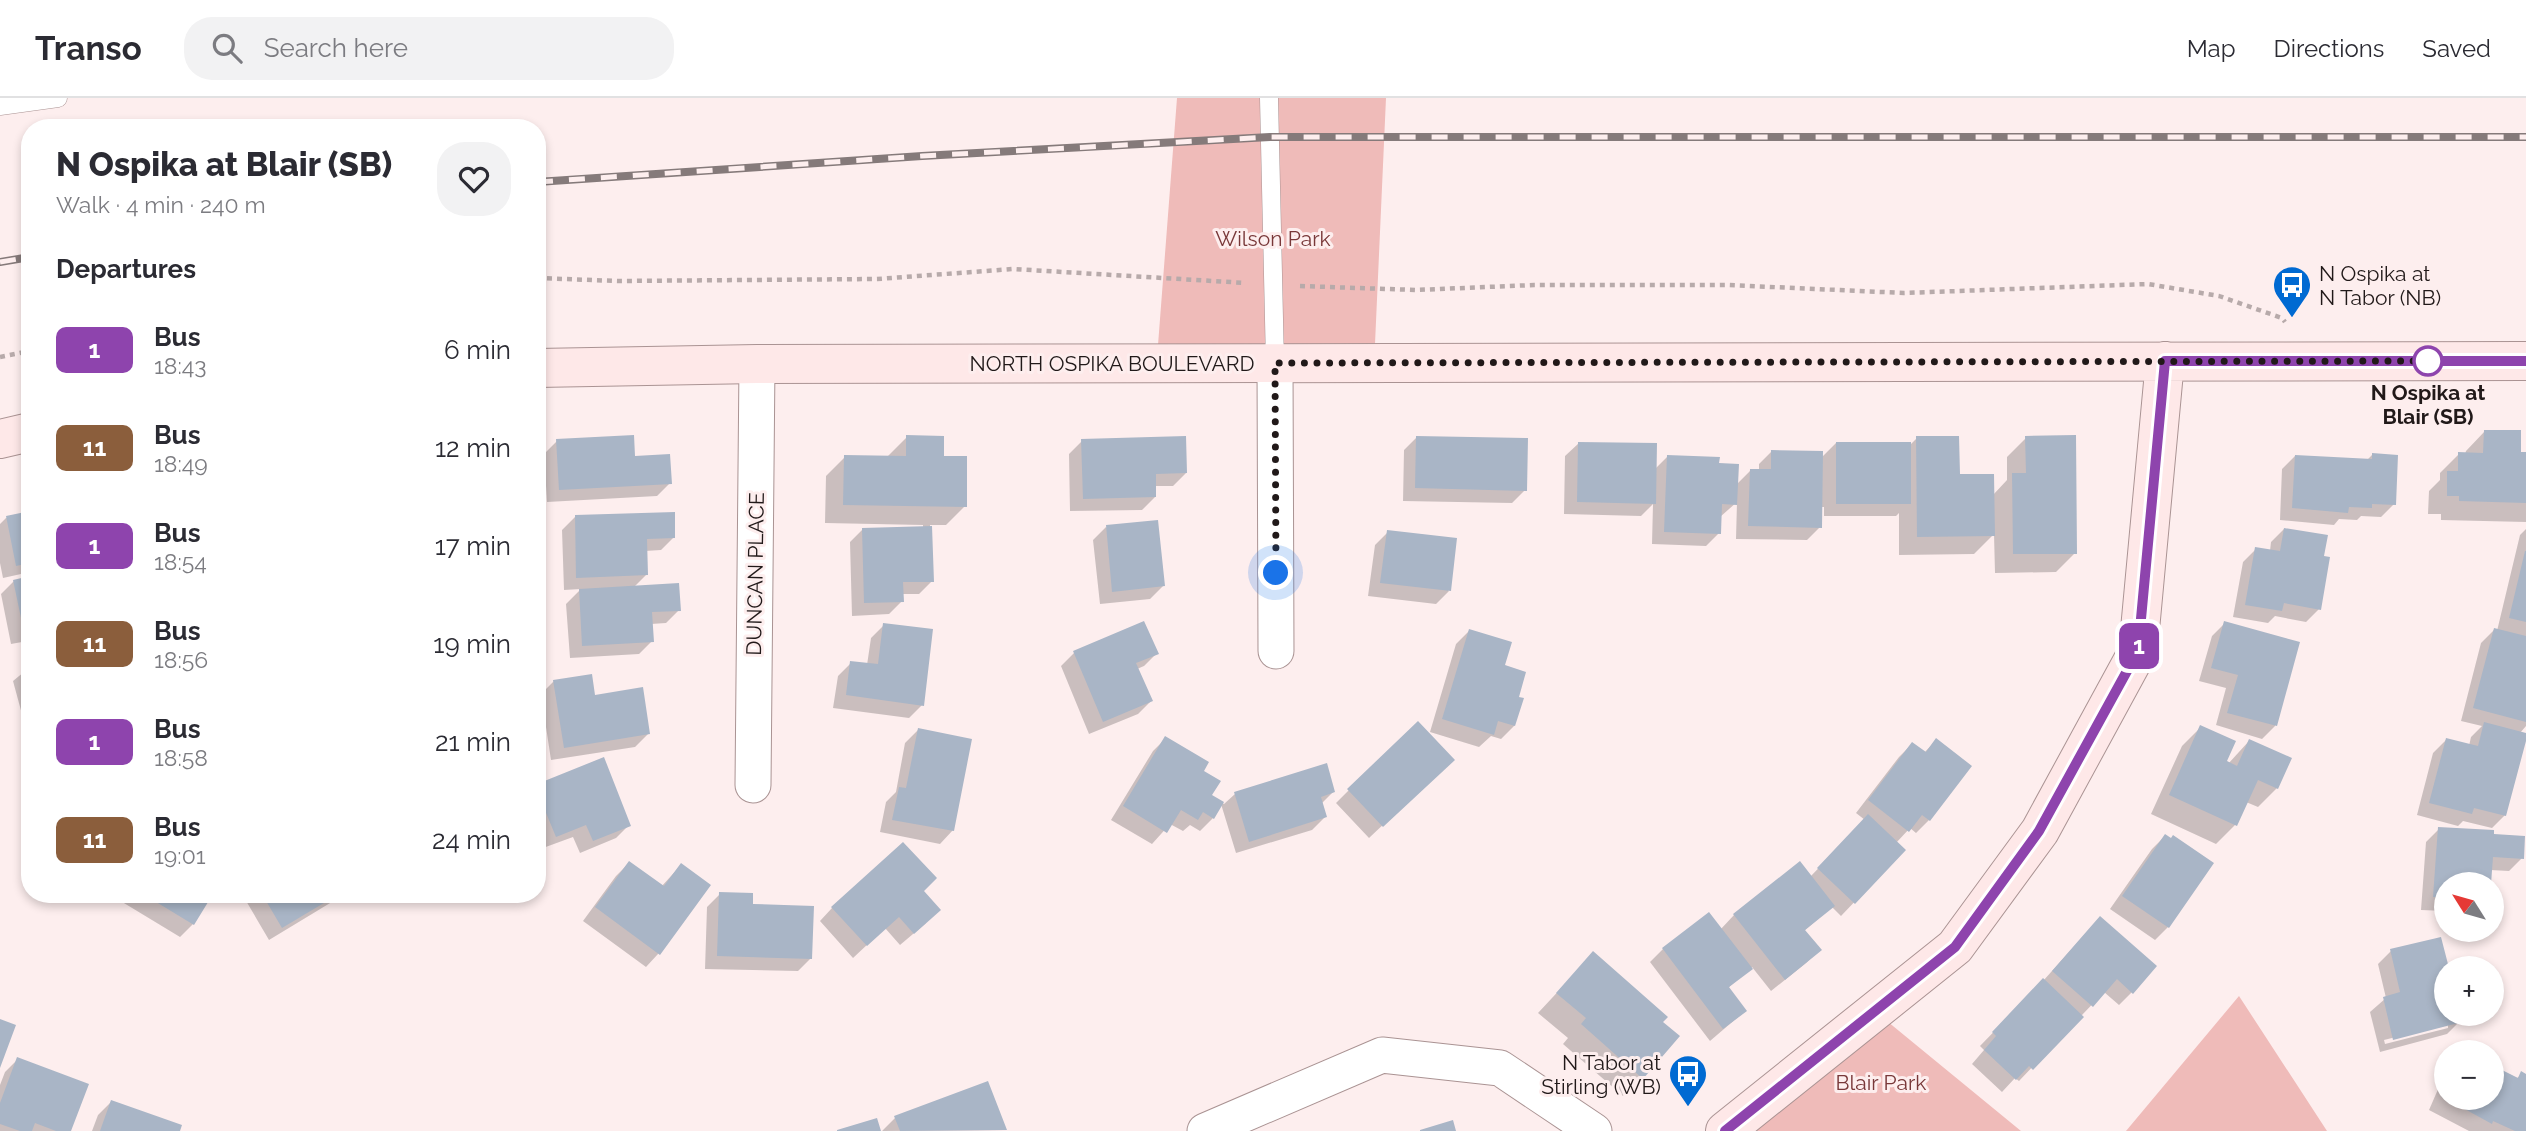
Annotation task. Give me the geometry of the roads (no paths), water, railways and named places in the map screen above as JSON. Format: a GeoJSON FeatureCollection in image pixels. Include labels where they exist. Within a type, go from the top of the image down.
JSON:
{"type":"FeatureCollection","features":[{"type":"Feature","properties":{"kind":"street"},"geometry":{"type":"LineString","coordinates":[[1726,1131],[1955,947],[2039,831],[2138,651],[2165,361]]}},
{"type":"Feature","properties":{"kind":"street","name":"NORTH OSPIKA BOULEVARD"},"geometry":{"type":"LineString","coordinates":[[546,368],[757,364],[2526,361]]}},
{"type":"Feature","properties":{"kind":"street"},"geometry":{"type":"LineString","coordinates":[[1275,363],[1276,651]]}},
{"type":"Feature","properties":{"kind":"street","name":"DUNCAN PLACE"},"geometry":{"type":"LineString","coordinates":[[753,785],[757,364]]}},
{"type":"Feature","properties":{"kind":"street"},"geometry":{"type":"LineString","coordinates":[[0,439],[21,434]]}},
{"type":"Feature","properties":{"kind":"street"},"geometry":{"type":"LineString","coordinates":[[1205,1131],[1382,1055],[1500,1068],[1594,1131]]}},
{"type":"Feature","properties":{"kind":"lane"},"geometry":{"type":"LineString","coordinates":[[0,106],[58,98]]}},
{"type":"Feature","properties":{"kind":"lane"},"geometry":{"type":"LineString","coordinates":[[1269,98],[1275,363]]}},
{"type":"Feature","properties":{"kind":"railway"},"geometry":{"type":"LineString","coordinates":[[546,181],[922,156],[1270,137],[2526,137]]}},
{"type":"Feature","properties":{"kind":"railway"},"geometry":{"type":"LineString","coordinates":[[0,262],[21,258]]}},
{"type":"Feature","properties":{"kind":"place","name":"N Ospika at N Tabor (NB)"},"geometry":{"type":"Point","coordinates":[2292,319]}},
{"type":"Feature","properties":{"kind":"place","name":"N Ospika at Blair (SB)"},"geometry":{"type":"Point","coordinates":[2428,361]}},
{"type":"Feature","properties":{"kind":"place","name":"N Tabor at Stirling (WB)"},"geometry":{"type":"Point","coordinates":[1688,1108]}},
{"type":"Feature","properties":{"kind":"park label","name":"Wilson Park"},"geometry":{"type":"Point","coordinates":[1273,238]}},
{"type":"Feature","properties":{"kind":"park label","name":"Blair Park"},"geometry":{"type":"Point","coordinates":[1881,1082]}}]}
